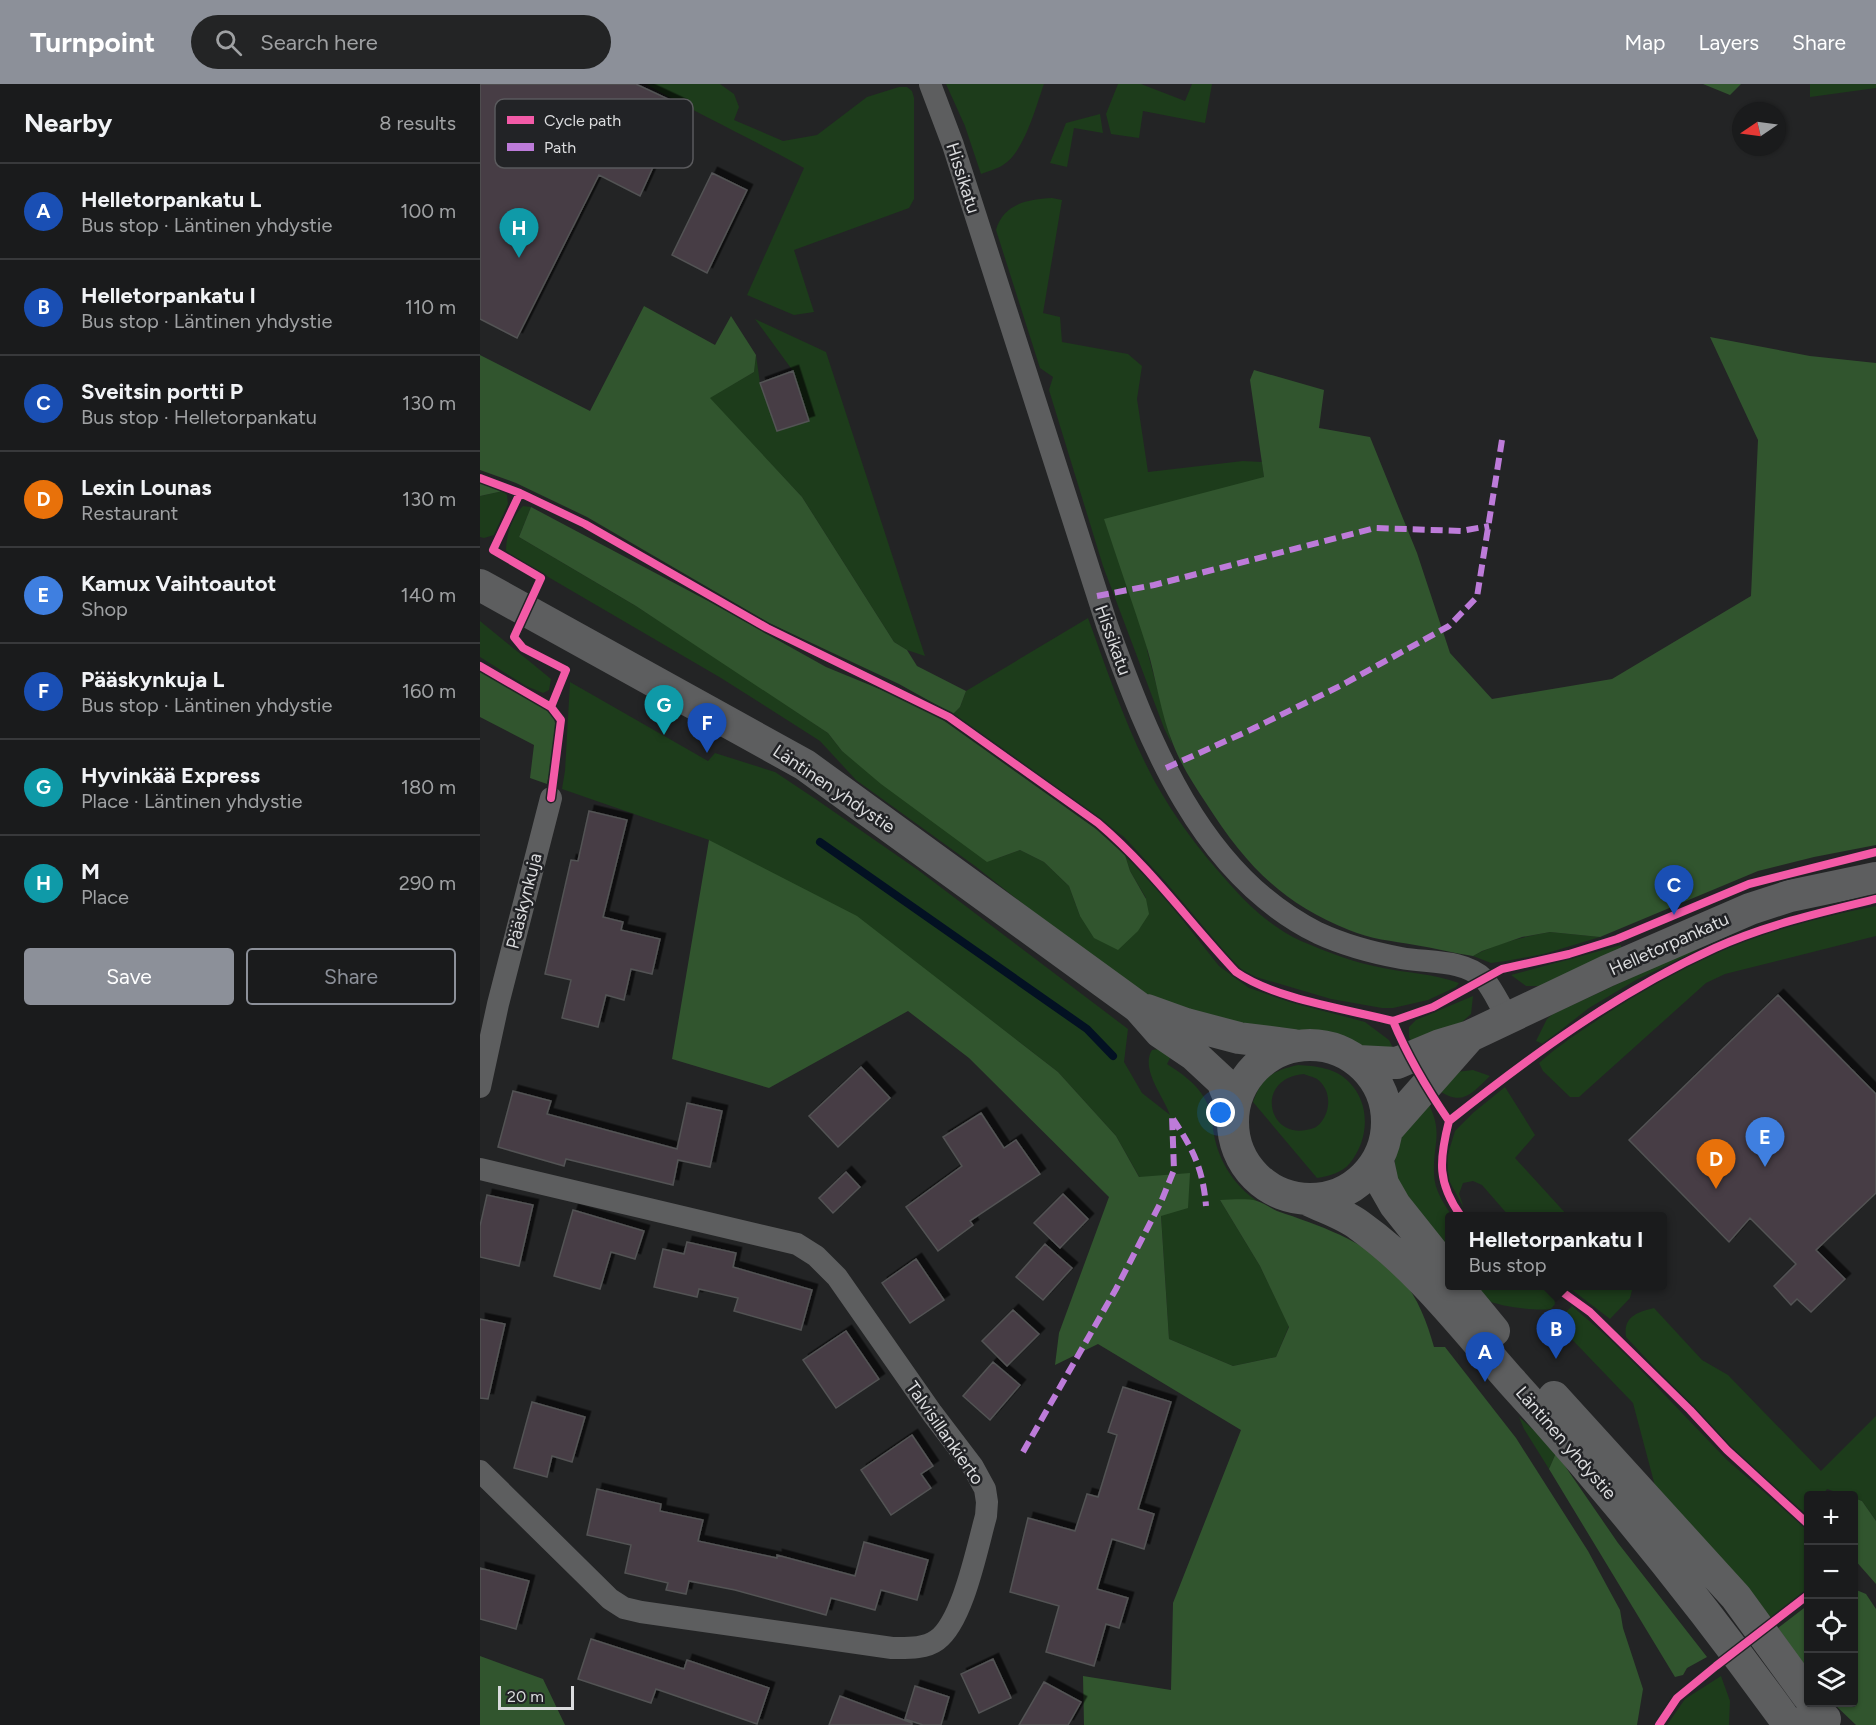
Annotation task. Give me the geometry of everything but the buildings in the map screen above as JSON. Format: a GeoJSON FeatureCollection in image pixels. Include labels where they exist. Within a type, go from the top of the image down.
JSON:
{"type":"FeatureCollection","features":[{"type":"Feature","properties":{"kind":"main road","name":"Läntinen yhdystie"},"geometry":{"type":"LineString","coordinates":[[480,585],[805,765],[1138,1007],[1161,1032],[1194,1055],[1222,1081],[1233,1108]]}},
{"type":"Feature","properties":{"kind":"main road","name":"Helletorpankatu"},"geometry":{"type":"LineString","coordinates":[[1358,1061],[1397,1063],[1440,1045],[1470,1036],[1607,971],[1750,909],[1790,896],[1876,878]]}},
{"type":"Feature","properties":{"kind":"main road","name":"Läntinen yhdystie"},"geometry":{"type":"LineString","coordinates":[[1138,1007],[1186,1024],[1239,1038],[1297,1045]]}},
{"type":"Feature","properties":{"kind":"main road","name":"Helletorpankatu"},"geometry":{"type":"LineString","coordinates":[[1388,1129],[1470,1036]]}},
{"type":"Feature","properties":{"kind":"main road"},"geometry":{"type":"LineString","coordinates":[[1297,1045],[1318,1046],[1339,1051],[1358,1061],[1373,1076],[1382,1091],[1387,1110],[1388,1129],[1378,1161],[1354,1185],[1328,1197],[1307,1199],[1290,1197],[1260,1180],[1247,1166],[1238,1149],[1233,1126],[1233,1108],[1247,1075],[1281,1049],[1297,1045]]}},
{"type":"Feature","properties":{"kind":"main road"},"geometry":{"type":"LineString","coordinates":[[1378,1161],[1383,1184],[1395,1205],[1445,1269]]}},
{"type":"Feature","properties":{"kind":"main road","name":"Läntinen yhdystie"},"geometry":{"type":"LineString","coordinates":[[1307,1199],[1358,1224],[1384,1244],[1447,1308],[1628,1514],[1710,1617],[1788,1725]]}},
{"type":"Feature","properties":{"kind":"main road","name":"Läntinen yhdystie"},"geometry":{"type":"LineString","coordinates":[[1460,1290],[1502,1340],[1736,1597],[1820,1713]]}},
{"type":"Feature","properties":{"kind":"main road"},"geometry":{"type":"LineString","coordinates":[[1788,1725],[1820,1713]]}},
{"type":"Feature","properties":{"kind":"street","name":"Hissikatu"},"geometry":{"type":"LineString","coordinates":[[930,84],[956,155],[1107,625],[1127,680],[1158,752],[1179,793],[1226,859],[1253,889],[1284,912],[1319,933],[1359,948],[1402,958],[1470,969],[1484,980],[1508,1018]]}},
{"type":"Feature","properties":{"kind":"street","name":"Pääskynkuja"},"geometry":{"type":"LineString","coordinates":[[480,1088],[489,1002],[551,798]]}},
{"type":"Feature","properties":{"kind":"street","name":"Talvisillankierto"},"geometry":{"type":"LineString","coordinates":[[480,1169],[796,1244],[816,1256],[846,1288],[932,1413],[973,1467],[985,1489],[986,1509],[957,1616],[937,1641],[917,1647],[892,1648],[624,1608],[610,1599],[480,1471]]}},
{"type":"Feature","properties":{"kind":"green space"},"geometry":{"type":"Polygon","coordinates":[[[646,84],[720,84],[734,94],[739,107],[734,120],[783,141],[817,135],[867,97],[899,87],[907,87],[912,91],[914,98],[914,199],[909,208],[794,250],[814,312],[794,315],[747,295],[804,168],[693,110],[693,99],[673,99],[646,84]]]}},
{"type":"Feature","properties":{"kind":"green space"},"geometry":{"type":"Polygon","coordinates":[[[946,84],[1044,84],[1023,140],[1003,165],[981,174],[965,126],[946,84]]]}},
{"type":"Feature","properties":{"kind":"green space"},"geometry":{"type":"Polygon","coordinates":[[[1118,84],[1141,84],[1185,101],[1192,84],[1212,84],[1205,123],[1143,111],[1139,138],[1111,134],[1106,114],[1118,84]]]}},
{"type":"Feature","properties":{"kind":"green space"},"geometry":{"type":"Polygon","coordinates":[[[1703,84],[1741,84],[1730,95],[1703,84]]]}},
{"type":"Feature","properties":{"kind":"green space"},"geometry":{"type":"Polygon","coordinates":[[[1810,84],[1876,84],[1876,88],[1810,97],[1810,84]]]}},
{"type":"Feature","properties":{"kind":"green space"},"geometry":{"type":"Polygon","coordinates":[[[1100,114],[1103,133],[1074,128],[1067,167],[1050,163],[1066,123],[1100,114]]]}},
{"type":"Feature","properties":{"kind":"green space"},"geometry":{"type":"Polygon","coordinates":[[[1052,198],[1062,200],[1043,313],[1060,317],[1062,342],[1128,354],[1142,366],[1137,399],[1148,472],[1243,461],[1262,462],[1264,477],[1147,650],[1172,744],[1103,566],[1049,390],[1053,377],[1040,368],[996,230],[999,221],[1010,209],[1026,202],[1052,198]]]}},
{"type":"Feature","properties":{"kind":"green space"},"geometry":{"type":"Polygon","coordinates":[[[644,306],[715,345],[731,316],[756,355],[754,372],[710,398],[802,497],[894,642],[907,650],[917,666],[966,691],[960,707],[953,714],[899,684],[769,623],[587,517],[516,483],[480,470],[480,355],[590,411],[644,306]]]}},
{"type":"Feature","properties":{"kind":"green space"},"geometry":{"type":"Polygon","coordinates":[[[755,319],[826,352],[925,656],[907,650],[894,642],[802,497],[709,398],[754,372],[756,355],[760,383],[777,431],[809,421],[793,371],[755,319]]]}},
{"type":"Feature","properties":{"kind":"green space"},"geometry":{"type":"Polygon","coordinates":[[[1710,337],[1810,356],[1876,363],[1876,845],[1758,871],[1600,937],[1550,932],[1522,937],[1473,956],[1357,933],[1325,919],[1284,894],[1250,863],[1235,845],[1201,796],[1180,760],[1169,733],[1147,648],[1104,519],[1264,477],[1250,380],[1254,370],[1324,390],[1319,428],[1370,437],[1417,553],[1450,653],[1492,699],[1612,679],[1751,596],[1758,440],[1710,337]]]}},
{"type":"Feature","properties":{"kind":"green space"},"geometry":{"type":"Polygon","coordinates":[[[480,483],[503,491],[480,496],[480,483]]]}},
{"type":"Feature","properties":{"kind":"green space"},"geometry":{"type":"Polygon","coordinates":[[[503,491],[507,495],[508,504],[494,535],[480,537],[480,496],[503,491]]]}},
{"type":"Feature","properties":{"kind":"green space"},"geometry":{"type":"Polygon","coordinates":[[[523,506],[531,507],[519,537],[636,606],[732,668],[828,733],[842,751],[998,858],[1020,850],[1044,862],[1069,886],[1080,916],[1146,898],[1130,871],[1125,855],[1166,899],[1219,966],[1249,988],[1290,1002],[1365,1022],[1389,1040],[1394,1050],[1371,1050],[1322,1031],[1230,1025],[1148,996],[856,780],[820,741],[721,678],[506,551],[510,527],[523,506]]]}},
{"type":"Feature","properties":{"kind":"green space"},"geometry":{"type":"Polygon","coordinates":[[[531,507],[710,602],[826,667],[904,699],[936,715],[1096,829],[1125,855],[1130,871],[1146,899],[1149,914],[1138,931],[1118,950],[1094,938],[1080,916],[1069,886],[1044,862],[1020,850],[987,862],[881,784],[842,751],[828,733],[636,606],[519,537],[531,507]]]}},
{"type":"Feature","properties":{"kind":"green space"},"geometry":{"type":"Polygon","coordinates":[[[1088,618],[1127,722],[1155,782],[1198,846],[1243,899],[1280,930],[1311,945],[1362,963],[1450,980],[1459,983],[1456,987],[1428,1000],[1393,1008],[1382,1008],[1331,999],[1256,977],[1242,970],[1124,837],[953,714],[960,707],[966,691],[1088,618]]]}},
{"type":"Feature","properties":{"kind":"green space"},"geometry":{"type":"Polygon","coordinates":[[[480,621],[551,679],[549,690],[543,693],[526,686],[480,657],[480,621]]]}},
{"type":"Feature","properties":{"kind":"green space"},"geometry":{"type":"Polygon","coordinates":[[[480,671],[542,706],[554,719],[555,741],[547,784],[530,778],[534,745],[480,717],[480,671]]]}},
{"type":"Feature","properties":{"kind":"green space"},"geometry":{"type":"Polygon","coordinates":[[[570,682],[708,761],[715,753],[775,772],[918,870],[1128,1029],[1124,1062],[1142,1093],[1170,1115],[1154,1083],[1149,1058],[1152,1050],[1159,1049],[1171,1056],[1167,1064],[1193,1083],[1205,1099],[1210,1112],[1216,1145],[1224,1164],[1235,1181],[1257,1201],[1220,1200],[1260,1266],[1289,1326],[1276,1357],[1233,1366],[1169,1339],[1161,1215],[1116,1136],[1058,1072],[975,1008],[709,840],[562,789],[570,682]]]}},
{"type":"Feature","properties":{"kind":"green space"},"geometry":{"type":"Polygon","coordinates":[[[709,840],[857,916],[1058,1072],[1116,1136],[1139,1177],[1190,1173],[1188,1208],[1161,1216],[1169,1339],[1233,1366],[1276,1357],[1289,1327],[1260,1266],[1220,1200],[1260,1202],[1344,1237],[1388,1265],[1401,1278],[1417,1302],[1434,1347],[1445,1347],[1516,1438],[1588,1551],[1620,1610],[1623,1628],[1643,1689],[1637,1725],[1084,1725],[1083,1676],[1171,1690],[1173,1603],[1241,1430],[1098,1344],[1055,1365],[1059,1333],[1109,1197],[969,1058],[908,1011],[769,1088],[672,1059],[709,840]]]}},
{"type":"Feature","properties":{"kind":"green space"},"geometry":{"type":"Polygon","coordinates":[[[1876,906],[1876,936],[1725,974],[1706,983],[1579,1097],[1570,1097],[1543,1071],[1539,1063],[1572,1037],[1621,1004],[1669,976],[1718,952],[1787,927],[1876,906]]]}},
{"type":"Feature","properties":{"kind":"green space"},"geometry":{"type":"Polygon","coordinates":[[[1550,932],[1600,937],[1544,954],[1506,961],[1491,963],[1473,956],[1510,941],[1550,932]]]}},
{"type":"Feature","properties":{"kind":"green space"},"geometry":{"type":"Polygon","coordinates":[[[1621,945],[1621,948],[1540,986],[1526,986],[1511,975],[1621,945]]]}},
{"type":"Feature","properties":{"kind":"green space"},"geometry":{"type":"Polygon","coordinates":[[[1697,947],[1697,951],[1636,980],[1589,1008],[1543,1044],[1536,1041],[1547,1019],[1553,1014],[1697,947]]]}},
{"type":"Feature","properties":{"kind":"green space"},"geometry":{"type":"Polygon","coordinates":[[[1473,996],[1471,1014],[1462,1022],[1413,1045],[1409,1037],[1409,1027],[1416,1020],[1473,996]]]}},
{"type":"Feature","properties":{"kind":"green space"},"geometry":{"type":"Polygon","coordinates":[[[1312,1066],[1338,1074],[1349,1082],[1361,1101],[1365,1122],[1361,1144],[1350,1163],[1339,1172],[1317,1178],[1253,1102],[1260,1087],[1269,1076],[1289,1067],[1312,1066]],[[1304,1074],[1288,1078],[1278,1086],[1273,1096],[1272,1107],[1275,1117],[1282,1125],[1293,1130],[1306,1130],[1319,1125],[1327,1111],[1328,1099],[1322,1083],[1304,1074]]]}},
{"type":"Feature","properties":{"kind":"green space"},"geometry":{"type":"Polygon","coordinates":[[[1473,1070],[1490,1076],[1472,1093],[1460,1098],[1446,1095],[1437,1089],[1456,1072],[1473,1070]]]}},
{"type":"Feature","properties":{"kind":"green space"},"geometry":{"type":"Polygon","coordinates":[[[1505,1087],[1535,1135],[1515,1158],[1564,1212],[1506,1212],[1482,1185],[1473,1181],[1463,1183],[1459,1194],[1464,1208],[1448,1179],[1447,1157],[1455,1131],[1505,1087]]]}},
{"type":"Feature","properties":{"kind":"green space"},"geometry":{"type":"Polygon","coordinates":[[[1427,1101],[1435,1121],[1437,1137],[1434,1180],[1450,1212],[1445,1212],[1445,1248],[1398,1182],[1395,1168],[1396,1146],[1399,1137],[1427,1101]]]}},
{"type":"Feature","properties":{"kind":"green space"},"geometry":{"type":"Polygon","coordinates":[[[1475,1290],[1546,1290],[1554,1297],[1555,1304],[1551,1309],[1527,1309],[1485,1299],[1475,1290]]]}},
{"type":"Feature","properties":{"kind":"green space"},"geometry":{"type":"Polygon","coordinates":[[[1572,1290],[1632,1290],[1630,1298],[1610,1319],[1572,1290]]]}},
{"type":"Feature","properties":{"kind":"green space"},"geometry":{"type":"Polygon","coordinates":[[[1572,1306],[1617,1345],[1727,1460],[1804,1527],[1804,1591],[1770,1618],[1655,1486],[1633,1403],[1561,1328],[1559,1319],[1572,1306]]]}},
{"type":"Feature","properties":{"kind":"green space"},"geometry":{"type":"Polygon","coordinates":[[[1654,1308],[1702,1360],[1728,1375],[1821,1471],[1876,1416],[1876,1521],[1862,1501],[1858,1500],[1858,1491],[1827,1489],[1826,1491],[1804,1491],[1804,1513],[1730,1448],[1626,1337],[1629,1320],[1642,1311],[1654,1308]]]}},
{"type":"Feature","properties":{"kind":"green space"},"geometry":{"type":"Polygon","coordinates":[[[1519,1417],[1556,1453],[1549,1469],[1524,1429],[1519,1417]]]}},
{"type":"Feature","properties":{"kind":"green space"},"geometry":{"type":"Polygon","coordinates":[[[1556,1453],[1618,1543],[1707,1657],[1687,1668],[1683,1675],[1675,1677],[1549,1469],[1556,1453]]]}},
{"type":"Feature","properties":{"kind":"green space"},"geometry":{"type":"Polygon","coordinates":[[[1858,1500],[1862,1501],[1876,1521],[1876,1584],[1858,1564],[1858,1500]]]}},
{"type":"Feature","properties":{"kind":"green space"},"geometry":{"type":"Polygon","coordinates":[[[1858,1591],[1866,1594],[1876,1609],[1876,1725],[1856,1725],[1837,1707],[1858,1707],[1858,1591]]]}},
{"type":"Feature","properties":{"kind":"green space"},"geometry":{"type":"Polygon","coordinates":[[[1804,1608],[1804,1665],[1778,1628],[1804,1608]]]}},
{"type":"Feature","properties":{"kind":"green space"},"geometry":{"type":"Polygon","coordinates":[[[480,1656],[543,1679],[565,1725],[480,1725],[480,1656]]]}},
{"type":"Feature","properties":{"kind":"green space"},"geometry":{"type":"Polygon","coordinates":[[[1721,1676],[1730,1701],[1729,1725],[1667,1725],[1685,1699],[1721,1676]]]}},
{"type":"Feature","properties":{"kind":"waterway"},"geometry":{"type":"LineString","coordinates":[[820,842],[1087,1029],[1113,1056]]}},
{"type":"Feature","properties":{"kind":"marked path"},"geometry":{"type":"LineString","coordinates":[[1166,768],[1340,686],[1449,626],[1477,597],[1502,440]]}},
{"type":"Feature","properties":{"kind":"marked path"},"geometry":{"type":"LineString","coordinates":[[1097,596],[1154,585],[1375,528],[1461,531],[1489,526]]}},
{"type":"Feature","properties":{"kind":"marked path"},"geometry":{"type":"LineString","coordinates":[[1023,1452],[1116,1289],[1161,1202],[1174,1170],[1172,1116]]}},
{"type":"Feature","properties":{"kind":"marked path"},"geometry":{"type":"LineString","coordinates":[[1173,1119],[1200,1170],[1206,1206]]}},
{"type":"Feature","properties":{"kind":"cycle path"},"geometry":{"type":"LineString","coordinates":[[480,478],[520,493],[585,524],[767,628],[949,717],[1098,823],[1152,876],[1236,972],[1290,996],[1393,1021],[1418,1072],[1449,1121],[1443,1148],[1442,1171],[1448,1193],[1458,1212]]}},
{"type":"Feature","properties":{"kind":"cycle path"},"geometry":{"type":"LineString","coordinates":[[520,493],[493,550],[541,578],[514,637],[523,648],[566,670],[551,707]]}},
{"type":"Feature","properties":{"kind":"cycle path"},"geometry":{"type":"LineString","coordinates":[[480,666],[551,707],[561,720],[551,798]]}},
{"type":"Feature","properties":{"kind":"cycle path"},"geometry":{"type":"LineString","coordinates":[[1393,1021],[1433,1007],[1502,969],[1569,954],[1617,939],[1749,884],[1876,852]]}},
{"type":"Feature","properties":{"kind":"cycle path"},"geometry":{"type":"LineString","coordinates":[[1449,1121],[1512,1072],[1577,1026],[1679,965],[1754,932],[1876,899]]}},
{"type":"Feature","properties":{"kind":"cycle path"},"geometry":{"type":"LineString","coordinates":[[1560,1290],[1590,1312],[1690,1410],[1727,1450],[1804,1520]]}},
{"type":"Feature","properties":{"kind":"cycle path"},"geometry":{"type":"LineString","coordinates":[[1659,1725],[1677,1698],[1804,1598]]}},
{"type":"Feature","properties":{"kind":"place","name":"M"},"geometry":{"type":"Point","coordinates":[519,258]}},
{"type":"Feature","properties":{"kind":"place","name":"Hyvinkää Express"},"geometry":{"type":"Point","coordinates":[664,735]}},
{"type":"Feature","properties":{"kind":"place","name":"Pääskynkuja L"},"geometry":{"type":"Point","coordinates":[707,753]}},
{"type":"Feature","properties":{"kind":"place","name":"Sveitsin portti P"},"geometry":{"type":"Point","coordinates":[1674,915]}},
{"type":"Feature","properties":{"kind":"place","name":"Kamux Vaihtoautot"},"geometry":{"type":"Point","coordinates":[1765,1167]}},
{"type":"Feature","properties":{"kind":"place","name":"Lexin Lounas"},"geometry":{"type":"Point","coordinates":[1716,1189]}},
{"type":"Feature","properties":{"kind":"place","name":"Helletorpankatu I"},"geometry":{"type":"Point","coordinates":[1556,1359]}},
{"type":"Feature","properties":{"kind":"place","name":"Helletorpankatu L"},"geometry":{"type":"Point","coordinates":[1485,1382]}}]}
